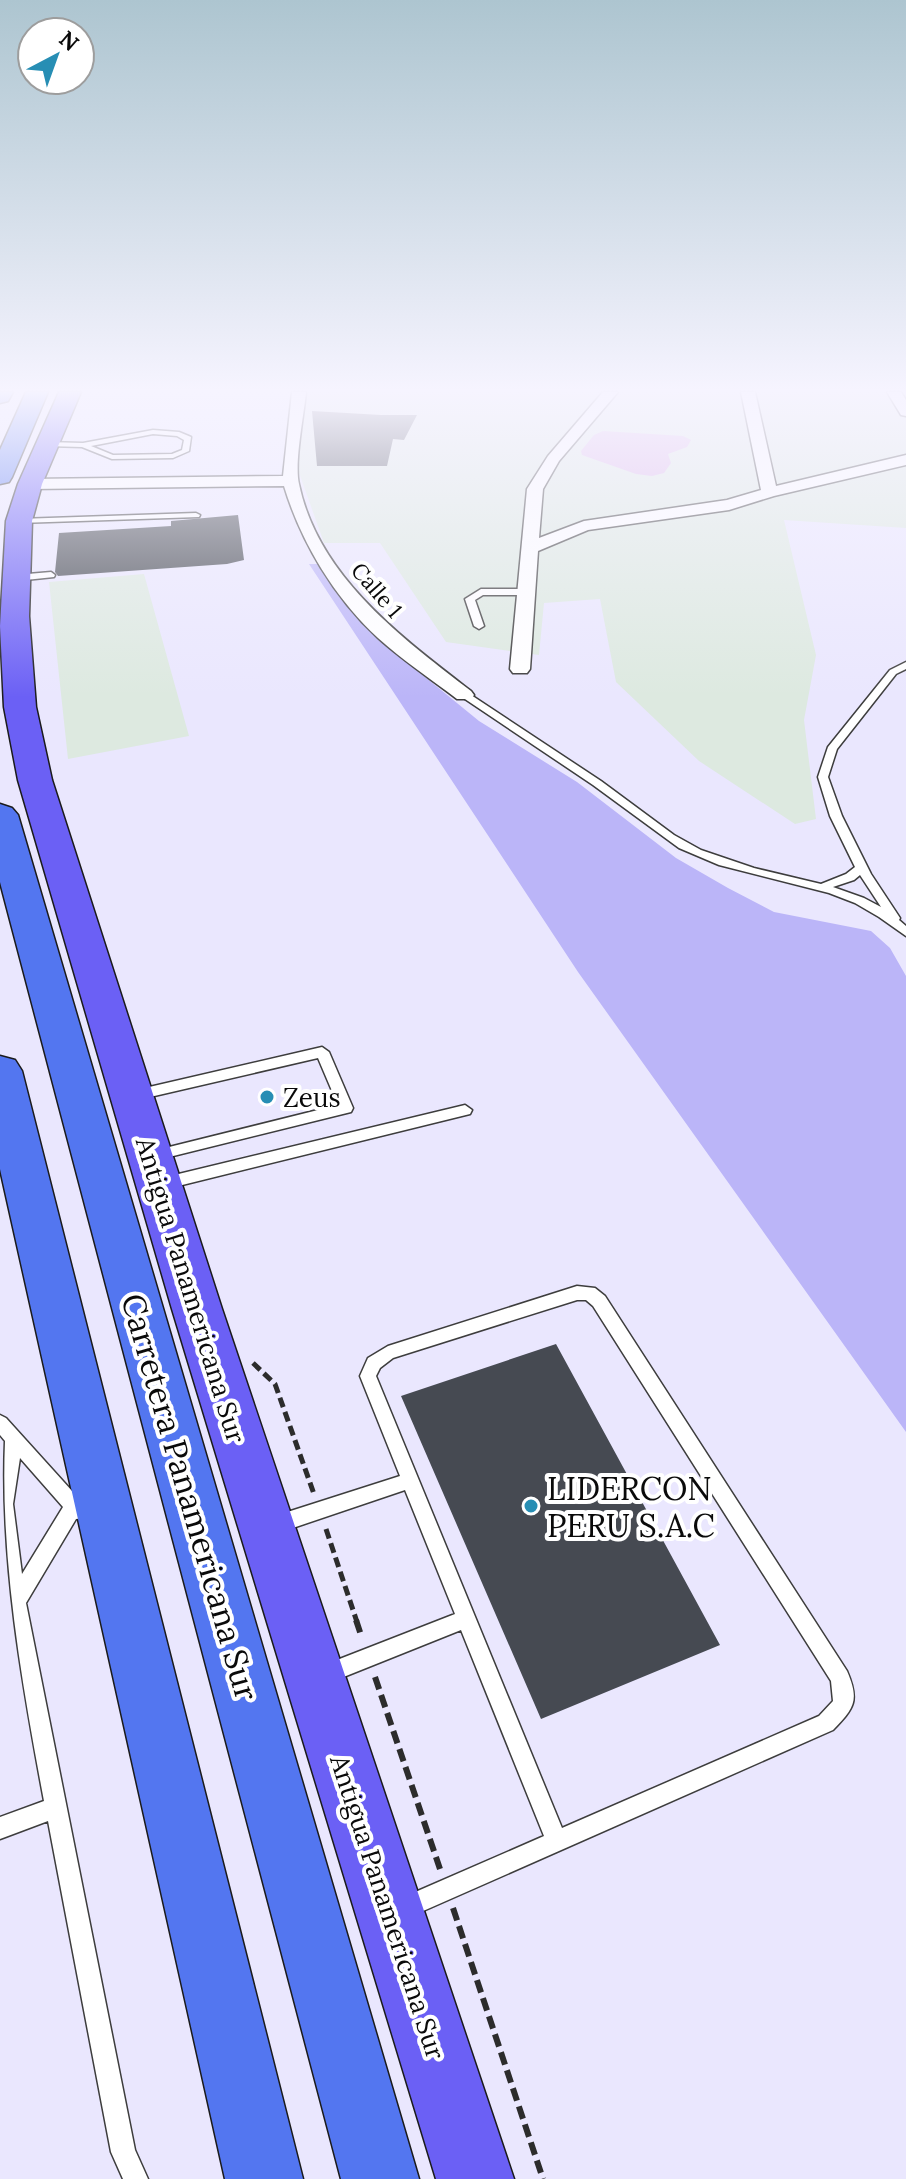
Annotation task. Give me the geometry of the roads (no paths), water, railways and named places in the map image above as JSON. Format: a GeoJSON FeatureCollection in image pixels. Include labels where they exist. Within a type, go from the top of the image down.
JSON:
{"type":"FeatureCollection","features":[{"type":"Feature","properties":{"kind":"highway","name":"Carretera Panamericana Sur"},"geometry":{"type":"LineString","coordinates":[[0,815],[380,2179]]}},
{"type":"Feature","properties":{"kind":"highway"},"geometry":{"type":"LineString","coordinates":[[0,1071],[6,1136],[84,1489],[112,1550],[264,2179]]}},
{"type":"Feature","properties":{"kind":"main road","name":"Antigua Panamericana Sur"},"geometry":{"type":"LineString","coordinates":[[36,494],[34,577],[14,616],[20,707],[35,780],[153,1171],[475,2179]]}},
{"type":"Feature","properties":{"kind":"street","name":"Calle 1"},"geometry":{"type":"LineString","coordinates":[[294,494],[303,521],[334,575],[384,633],[464,695]]}},
{"type":"Feature","properties":{"kind":"street"},"geometry":{"type":"LineString","coordinates":[[520,669],[535,494]]}},
{"type":"Feature","properties":{"kind":"street"},"geometry":{"type":"LineString","coordinates":[[531,548],[584,526],[729,505],[764,494]]}},
{"type":"Feature","properties":{"kind":"lane"},"geometry":{"type":"LineString","coordinates":[[113,494],[196,515]]}},
{"type":"Feature","properties":{"kind":"lane"},"geometry":{"type":"LineString","coordinates":[[479,626],[470,599],[475,595],[481,592],[527,592]]}},
{"type":"Feature","properties":{"kind":"lane"},"geometry":{"type":"LineString","coordinates":[[906,665],[893,672],[832,749],[823,777],[836,816],[862,867],[896,922],[906,932]]}},
{"type":"Feature","properties":{"kind":"lane"},"geometry":{"type":"LineString","coordinates":[[464,695],[598,784],[669,837],[699,853],[745,869],[825,886],[896,922]]}},
{"type":"Feature","properties":{"kind":"lane"},"geometry":{"type":"LineString","coordinates":[[825,886],[850,877],[862,867]]}},
{"type":"Feature","properties":{"kind":"lane"},"geometry":{"type":"LineString","coordinates":[[131,1097],[322,1052],[346,1108],[153,1171]]}},
{"type":"Feature","properties":{"kind":"lane"},"geometry":{"type":"LineString","coordinates":[[153,1171],[465,1110]]}},
{"type":"Feature","properties":{"kind":"lane"},"geometry":{"type":"LineString","coordinates":[[390,1914],[826,1723],[844,1704],[840,1678],[599,1301],[589,1293],[577,1293],[388,1353],[374,1363],[368,1376],[556,1840]]}},
{"type":"Feature","properties":{"kind":"lane"},"geometry":{"type":"LineString","coordinates":[[0,1423],[14,1439],[84,1489],[16,1602]]}},
{"type":"Feature","properties":{"kind":"lane"},"geometry":{"type":"LineString","coordinates":[[14,1439],[4,1504],[16,1602],[123,2152],[136,2179]]}},
{"type":"Feature","properties":{"kind":"lane"},"geometry":{"type":"LineString","coordinates":[[267,1528],[409,1481]]}},
{"type":"Feature","properties":{"kind":"lane"},"geometry":{"type":"LineString","coordinates":[[315,1678],[466,1619]]}},
{"type":"Feature","properties":{"kind":"lane"},"geometry":{"type":"LineString","coordinates":[[0,1828],[56,1807]]}},
{"type":"Feature","properties":{"kind":"place","name":"Zeus"},"geometry":{"type":"Point","coordinates":[267,1097]}},
{"type":"Feature","properties":{"kind":"place","name":"LIDERCON PERU S.A.C"},"geometry":{"type":"Point","coordinates":[531,1506]}}]}
